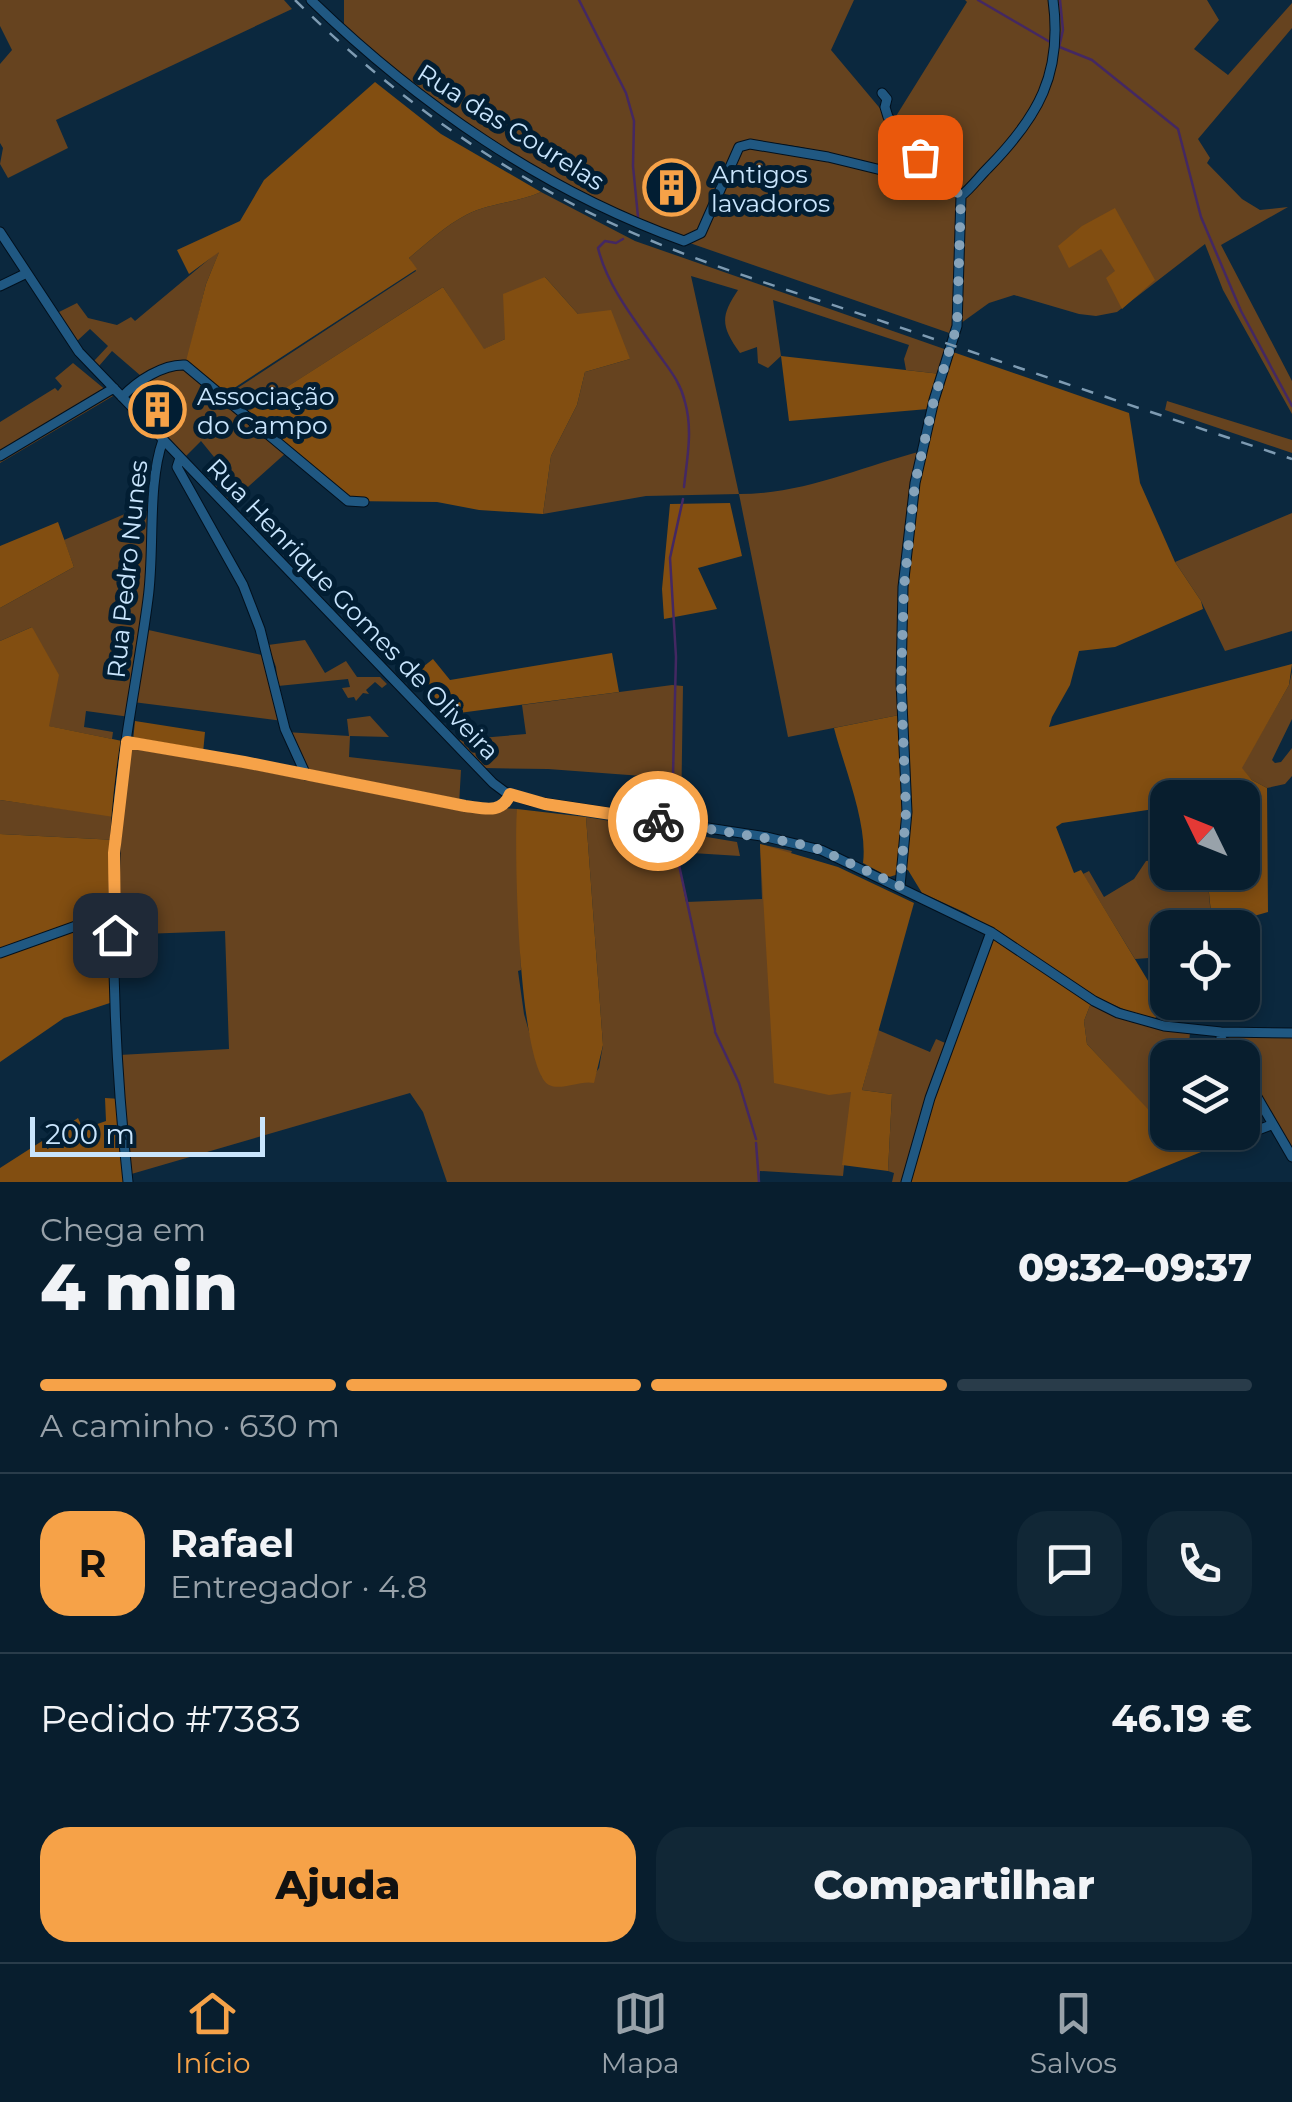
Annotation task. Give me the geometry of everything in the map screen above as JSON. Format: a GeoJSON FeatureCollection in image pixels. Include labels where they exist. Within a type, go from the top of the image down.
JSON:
{"type":"FeatureCollection","features":[{"type":"Feature","properties":{"kind":"street","name":"Rua das Courelas"},"geometry":{"type":"LineString","coordinates":[[311,0],[391,74],[460,125],[599,206],[684,241],[701,233],[730,161],[738,147],[750,144],[828,157],[950,187]]}},
{"type":"Feature","properties":{"kind":"street"},"geometry":{"type":"LineString","coordinates":[[900,886],[906,812],[901,682],[904,588],[915,483],[934,400],[957,326],[961,196],[1008,148],[1044,96],[1053,42],[1052,0]]}},
{"type":"Feature","properties":{"kind":"street"},"geometry":{"type":"LineString","coordinates":[[882,93],[887,100],[888,116],[961,196]]}},
{"type":"Feature","properties":{"kind":"street","name":"Rua Henrique Gomes de Oliveira"},"geometry":{"type":"LineString","coordinates":[[0,232],[74,345],[485,776],[510,794],[545,804],[821,850],[991,932],[1118,1013],[1164,1026],[1292,1034]]}},
{"type":"Feature","properties":{"kind":"street"},"geometry":{"type":"LineString","coordinates":[[0,286],[27,273]]}},
{"type":"Feature","properties":{"kind":"street"},"geometry":{"type":"LineString","coordinates":[[122,397],[134,384],[176,364],[186,365],[348,502],[364,502]]}},
{"type":"Feature","properties":{"kind":"street"},"geometry":{"type":"LineString","coordinates":[[0,456],[114,388]]}},
{"type":"Feature","properties":{"kind":"street","name":"Rua Pedro Nunes"},"geometry":{"type":"LineString","coordinates":[[128,1182],[120,1085],[114,853],[149,594],[156,466],[163,440]]}},
{"type":"Feature","properties":{"kind":"street"},"geometry":{"type":"LineString","coordinates":[[180,458],[177,468],[245,588],[260,629],[285,729],[306,775]]}},
{"type":"Feature","properties":{"kind":"street"},"geometry":{"type":"LineString","coordinates":[[127,742],[494,809],[502,806],[510,794]]}},
{"type":"Feature","properties":{"kind":"street"},"geometry":{"type":"LineString","coordinates":[[0,954],[115,912]]}},
{"type":"Feature","properties":{"kind":"street"},"geometry":{"type":"LineString","coordinates":[[906,1182],[930,1098],[991,932]]}},
{"type":"Feature","properties":{"kind":"street"},"geometry":{"type":"LineString","coordinates":[[1222,1032],[1222,1040]]}},
{"type":"Feature","properties":{"kind":"street"},"geometry":{"type":"LineString","coordinates":[[1260,1098],[1271,1125],[1292,1157]]}},
{"type":"Feature","properties":{"kind":"street"},"geometry":{"type":"LineString","coordinates":[[1260,1129],[1271,1125]]}},
{"type":"Feature","properties":{"kind":"shaded area"},"geometry":{"type":"Polygon","coordinates":[[[0,0],[284,0],[292,9],[56,120],[68,148],[8,178],[0,164],[0,64],[12,50],[0,26],[0,0]]]}},
{"type":"Feature","properties":{"kind":"shaded area"},"geometry":{"type":"Polygon","coordinates":[[[344,0],[854,0],[831,50],[941,181],[805,148],[776,143],[735,144],[703,226],[687,237],[677,236],[599,205],[460,125],[344,31],[344,0]]]}},
{"type":"Feature","properties":{"kind":"shaded area"},"geometry":{"type":"Polygon","coordinates":[[[965,0],[1207,0],[1219,20],[1194,49],[1228,75],[1292,3],[1292,28],[1198,139],[1210,158],[1207,163],[1242,199],[1260,210],[1288,207],[1221,245],[1292,381],[1292,414],[1223,290],[1205,244],[1117,312],[1079,314],[1014,295],[989,303],[957,326],[955,335],[684,241],[694,239],[731,161],[750,144],[949,186],[893,121],[965,0]]]}},
{"type":"Feature","properties":{"kind":"shaded area"},"geometry":{"type":"Polygon","coordinates":[[[375,82],[441,134],[541,192],[458,219],[409,258],[417,269],[225,394],[185,365],[206,284],[219,252],[189,274],[177,250],[240,221],[264,180],[375,82]]]}},
{"type":"Feature","properties":{"kind":"shaded area"},"geometry":{"type":"Polygon","coordinates":[[[541,192],[635,241],[950,351],[941,374],[906,370],[904,359],[909,345],[773,300],[781,356],[768,368],[758,363],[757,347],[740,353],[729,336],[726,315],[738,290],[691,276],[739,494],[646,496],[543,514],[551,456],[577,405],[585,372],[630,359],[578,314],[545,277],[505,339],[483,350],[443,287],[248,412],[227,395],[416,271],[409,258],[458,219],[541,192]]]}},
{"type":"Feature","properties":{"kind":"shaded area"},"geometry":{"type":"Polygon","coordinates":[[[1115,208],[1155,280],[1122,309],[1106,278],[1115,271],[1101,249],[1069,268],[1058,246],[1082,226],[1115,208]]]}},
{"type":"Feature","properties":{"kind":"shaded area"},"geometry":{"type":"Polygon","coordinates":[[[220,250],[206,284],[186,365],[287,452],[231,502],[210,480],[223,468],[201,441],[186,456],[168,437],[182,423],[141,376],[112,351],[99,366],[94,361],[108,346],[90,329],[77,341],[57,313],[77,303],[88,318],[117,325],[131,317],[135,321],[220,250]]]}},
{"type":"Feature","properties":{"kind":"shaded area"},"geometry":{"type":"Polygon","coordinates":[[[545,277],[578,314],[611,310],[630,359],[585,372],[577,405],[551,456],[543,514],[479,510],[437,502],[348,501],[246,413],[443,287],[484,349],[505,339],[503,294],[545,277]]]}},
{"type":"Feature","properties":{"kind":"shaded area"},"geometry":{"type":"Polygon","coordinates":[[[950,351],[1129,413],[1140,483],[1175,562],[1201,601],[1203,609],[1115,647],[1079,651],[1070,685],[1049,727],[1292,664],[1289,685],[1242,768],[1252,780],[1150,780],[1150,810],[1056,827],[1074,873],[1081,870],[1150,984],[1150,1017],[1098,998],[966,913],[922,893],[908,870],[901,869],[899,874],[889,877],[863,863],[859,813],[834,728],[904,714],[903,587],[928,409],[789,421],[781,356],[941,374],[950,351]]]}},
{"type":"Feature","properties":{"kind":"shaded area"},"geometry":{"type":"Polygon","coordinates":[[[73,363],[113,396],[0,463],[0,422],[55,388],[58,391],[62,386],[55,378],[73,363]]]}},
{"type":"Feature","properties":{"kind":"shaded area"},"geometry":{"type":"Polygon","coordinates":[[[1167,401],[1292,440],[1292,453],[1165,410],[1167,401]]]}},
{"type":"Feature","properties":{"kind":"shaded area"},"geometry":{"type":"Polygon","coordinates":[[[922,451],[904,714],[788,737],[739,494],[810,485],[922,451]]]}},
{"type":"Feature","properties":{"kind":"shaded area"},"geometry":{"type":"Polygon","coordinates":[[[155,501],[144,629],[266,656],[283,721],[133,702],[130,717],[86,711],[84,727],[113,732],[112,739],[48,726],[32,627],[0,641],[0,608],[74,567],[64,540],[155,501]]]}},
{"type":"Feature","properties":{"kind":"shaded area"},"geometry":{"type":"Polygon","coordinates":[[[730,503],[742,556],[698,568],[717,609],[664,619],[662,589],[670,504],[730,503]]]}},
{"type":"Feature","properties":{"kind":"shaded area"},"geometry":{"type":"Polygon","coordinates":[[[1292,513],[1292,631],[1225,651],[1201,601],[1175,562],[1292,513]]]}},
{"type":"Feature","properties":{"kind":"shaded area"},"geometry":{"type":"Polygon","coordinates":[[[58,522],[74,567],[0,608],[0,546],[58,522]]]}},
{"type":"Feature","properties":{"kind":"shaded area"},"geometry":{"type":"Polygon","coordinates":[[[32,627],[59,675],[49,726],[127,742],[114,817],[0,800],[0,641],[32,627]]]}},
{"type":"Feature","properties":{"kind":"shaded area"},"geometry":{"type":"Polygon","coordinates":[[[305,640],[325,673],[346,661],[357,677],[380,677],[387,684],[382,688],[375,682],[366,690],[369,694],[363,693],[356,701],[354,697],[348,698],[342,688],[350,687],[348,679],[278,686],[268,645],[305,640]]]}},
{"type":"Feature","properties":{"kind":"shaded area"},"geometry":{"type":"Polygon","coordinates":[[[612,653],[619,692],[444,715],[414,674],[433,659],[450,680],[612,653]]]}},
{"type":"Feature","properties":{"kind":"shaded area"},"geometry":{"type":"Polygon","coordinates":[[[1292,672],[1292,719],[1272,760],[1281,762],[1292,748],[1292,776],[1285,784],[1267,788],[1241,768],[1289,685],[1292,672]]]}},
{"type":"Feature","properties":{"kind":"shaded area"},"geometry":{"type":"Polygon","coordinates":[[[683,686],[681,819],[669,817],[669,778],[483,768],[457,740],[526,734],[522,705],[683,686]]]}},
{"type":"Feature","properties":{"kind":"shaded area"},"geometry":{"type":"Polygon","coordinates":[[[370,716],[389,737],[350,736],[349,757],[461,770],[459,805],[517,809],[521,970],[518,971],[524,1014],[542,1077],[569,1084],[590,1081],[599,1068],[603,1045],[586,817],[737,842],[740,856],[676,852],[686,902],[762,899],[760,844],[792,851],[786,864],[852,1092],[843,1176],[760,1171],[759,1182],[447,1182],[423,1112],[410,1093],[128,1175],[119,1055],[229,1049],[225,931],[115,935],[116,840],[0,834],[0,800],[114,816],[127,742],[305,775],[286,732],[349,736],[347,719],[370,716]]]}},
{"type":"Feature","properties":{"kind":"shaded area"},"geometry":{"type":"Polygon","coordinates":[[[135,721],[205,732],[203,753],[133,741],[135,721]]]}},
{"type":"Feature","properties":{"kind":"shaded area"},"geometry":{"type":"Polygon","coordinates":[[[1260,784],[1267,788],[1268,912],[1211,910],[1209,890],[1260,890],[1260,784]]]}},
{"type":"Feature","properties":{"kind":"shaded area"},"geometry":{"type":"Polygon","coordinates":[[[517,809],[586,817],[603,1045],[594,1083],[549,1085],[539,1070],[530,1040],[520,955],[517,809]]]}},
{"type":"Feature","properties":{"kind":"shaded area"},"geometry":{"type":"Polygon","coordinates":[[[0,834],[116,840],[116,1001],[64,1018],[0,1062],[0,834]]]}},
{"type":"Feature","properties":{"kind":"shaded area"},"geometry":{"type":"Polygon","coordinates":[[[760,844],[838,867],[914,903],[862,1090],[892,1094],[888,1171],[842,1165],[851,1092],[829,1095],[774,1083],[760,844]]]}},
{"type":"Feature","properties":{"kind":"shaded area"},"geometry":{"type":"Polygon","coordinates":[[[1150,860],[1150,890],[1209,890],[1210,910],[1150,910],[1150,959],[1135,959],[1083,874],[1089,871],[1104,897],[1134,879],[1150,860]]]}},
{"type":"Feature","properties":{"kind":"shaded area"},"geometry":{"type":"Polygon","coordinates":[[[989,935],[1091,1003],[1084,1021],[1087,1044],[1150,1111],[1150,1150],[1206,1150],[1127,1182],[906,1182],[989,935]]]}},
{"type":"Feature","properties":{"kind":"shaded area"},"geometry":{"type":"Polygon","coordinates":[[[1091,1003],[1131,1022],[1190,1032],[1189,1040],[1150,1040],[1150,1112],[1087,1044],[1084,1021],[1091,1003]]]}},
{"type":"Feature","properties":{"kind":"shaded area"},"geometry":{"type":"Polygon","coordinates":[[[878,1030],[930,1052],[936,1039],[950,1045],[906,1182],[892,1182],[894,1173],[888,1171],[892,1094],[862,1090],[878,1030]]]}},
{"type":"Feature","properties":{"kind":"shaded area"},"geometry":{"type":"Polygon","coordinates":[[[1230,1036],[1292,1037],[1292,1157],[1260,1098],[1260,1040],[1227,1040],[1230,1036]]]}},
{"type":"Feature","properties":{"kind":"shaded area"},"geometry":{"type":"Polygon","coordinates":[[[105,1098],[121,1099],[129,1182],[0,1182],[0,1168],[78,1118],[83,1129],[106,1121],[105,1098]]]}},
{"type":"Feature","properties":{"kind":"waterway"},"geometry":{"type":"LineString","coordinates":[[579,0],[626,93],[634,121],[638,217]]}},
{"type":"Feature","properties":{"kind":"waterway"},"geometry":{"type":"LineString","coordinates":[[978,0],[1050,42]]}},
{"type":"Feature","properties":{"kind":"waterway"},"geometry":{"type":"LineString","coordinates":[[1059,47],[1063,30],[1060,0]]}},
{"type":"Feature","properties":{"kind":"waterway"},"geometry":{"type":"LineString","coordinates":[[1057,46],[1092,60],[1178,129],[1201,217],[1241,311],[1292,406]]}},
{"type":"Feature","properties":{"kind":"waterway"},"geometry":{"type":"LineString","coordinates":[[623,239],[616,243],[605,241],[598,248],[614,288],[683,394],[689,434],[684,487]]}},
{"type":"Feature","properties":{"kind":"waterway"},"geometry":{"type":"LineString","coordinates":[[672,814],[676,657],[670,558],[683,499]]}},
{"type":"Feature","properties":{"kind":"waterway"},"geometry":{"type":"LineString","coordinates":[[672,833],[715,1030]]}},
{"type":"Feature","properties":{"kind":"waterway"},"geometry":{"type":"LineString","coordinates":[[715,1032],[739,1083],[756,1139]]}},
{"type":"Feature","properties":{"kind":"waterway"},"geometry":{"type":"LineString","coordinates":[[756,1143],[759,1182]]}},
{"type":"Feature","properties":{"kind":"railway"},"geometry":{"type":"LineString","coordinates":[[295,0],[369,68],[449,129],[534,183],[624,229],[759,280],[1292,459]]}},
{"type":"Feature","properties":{"kind":"way so far"},"geometry":{"type":"LineString","coordinates":[[658,821],[796,843],[821,850],[900,886],[906,812],[901,682],[904,588],[915,483],[934,400],[957,326],[961,196],[920,157]]}},
{"type":"Feature","properties":{"kind":"place","name":"Antigos lavadoros"},"geometry":{"type":"Point","coordinates":[672,188]}},
{"type":"Feature","properties":{"kind":"place","name":"Associação do Campo"},"geometry":{"type":"Point","coordinates":[158,410]}},
{"type":"Feature","properties":{"kind":"route"},"geometry":{"type":"LineString","coordinates":[[115,935],[114,853],[127,742],[465,806],[494,809],[507,802],[510,794],[545,804],[658,821]]}}]}
